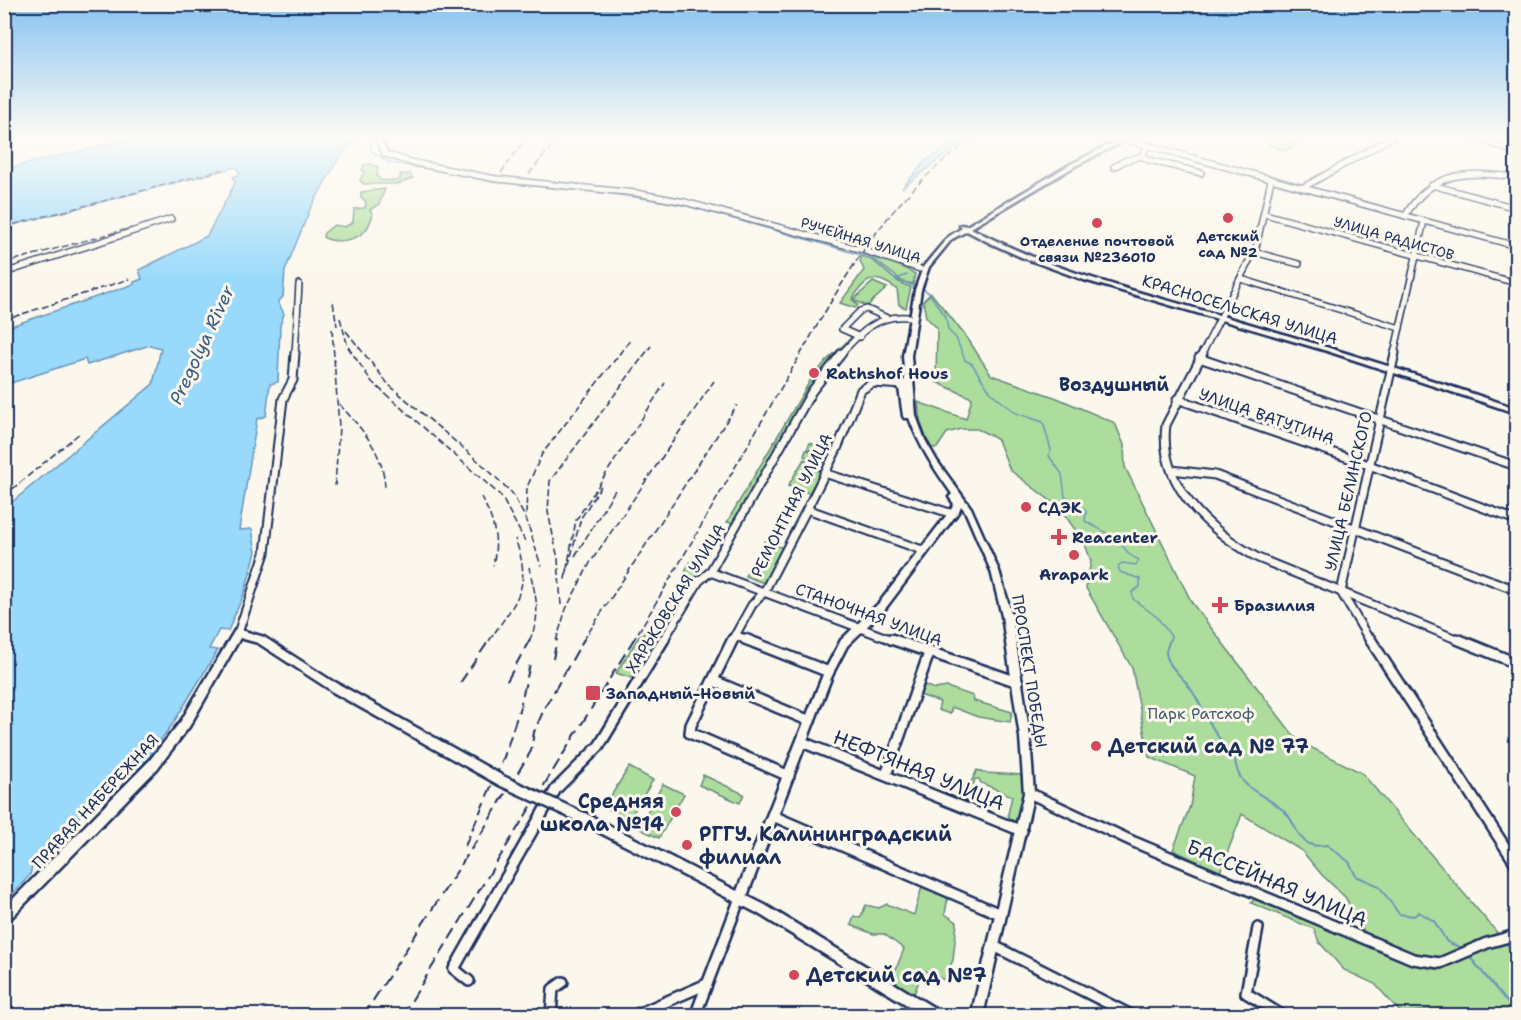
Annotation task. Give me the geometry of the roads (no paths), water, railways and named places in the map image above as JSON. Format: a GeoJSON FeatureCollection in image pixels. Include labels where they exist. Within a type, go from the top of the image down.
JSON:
{"type":"FeatureCollection","features":[{"type":"Feature","properties":{"kind":"main road","name":"ПРОСПЕКТ ПОБЕДЫ"},"geometry":{"type":"LineString","coordinates":[[952,514],[958,506],[956,501],[928,464],[916,441],[907,414],[902,355],[917,287],[922,270],[942,240],[1031,186]]}},
{"type":"Feature","properties":{"kind":"main road","name":"КРАСНОСЕЛЬСКАЯ УЛИЦА"},"geometry":{"type":"LineString","coordinates":[[963,226],[1009,252],[1392,369],[1516,411]]}},
{"type":"Feature","properties":{"kind":"main road","name":"ПРОСПЕКТ ПОБЕДЫ"},"geometry":{"type":"LineString","coordinates":[[911,317],[907,356],[912,416],[921,440],[934,463],[972,519],[995,571],[1002,594],[1018,682],[1029,794],[1022,831],[976,1013]]}},
{"type":"Feature","properties":{"kind":"main road"},"geometry":{"type":"LineString","coordinates":[[740,898],[829,672],[844,643],[861,628],[952,514],[972,519]]}},
{"type":"Feature","properties":{"kind":"main road"},"geometry":{"type":"LineString","coordinates":[[238,633],[261,639],[333,686],[502,781],[581,817],[740,898],[937,1016]]}},
{"type":"Feature","properties":{"kind":"main road","name":"ПРАВАЯ НАБЕРЕЖНАЯ"},"geometry":{"type":"LineString","coordinates":[[4,917],[153,765],[185,724],[238,633]]}},
{"type":"Feature","properties":{"kind":"street","name":"РУЧЕЙНАЯ УЛИЦА"},"geometry":{"type":"LineString","coordinates":[[564,186],[636,193],[685,202],[859,249],[922,270]]}},
{"type":"Feature","properties":{"kind":"street"},"geometry":{"type":"LineString","coordinates":[[1270,186],[1254,252],[1177,399],[1166,425],[1163,441],[1166,458],[1185,499],[1221,535],[1261,559],[1516,663]]}},
{"type":"Feature","properties":{"kind":"street"},"geometry":{"type":"LineString","coordinates":[[1293,186],[1516,246]]}},
{"type":"Feature","properties":{"kind":"street"},"geometry":{"type":"LineString","coordinates":[[1302,188],[1306,186]]}},
{"type":"Feature","properties":{"kind":"street"},"geometry":{"type":"LineString","coordinates":[[1405,216],[1422,191],[1431,186]]}},
{"type":"Feature","properties":{"kind":"street"},"geometry":{"type":"LineString","coordinates":[[1434,186],[1516,208]]}},
{"type":"Feature","properties":{"kind":"street","name":"УЛИЦА РАДИСТОВ"},"geometry":{"type":"LineString","coordinates":[[1265,214],[1516,283]]}},
{"type":"Feature","properties":{"kind":"street"},"geometry":{"type":"LineString","coordinates":[[4,273],[171,219]]}},
{"type":"Feature","properties":{"kind":"street","name":"УЛИЦА БЕЛИНСКОГО"},"geometry":{"type":"LineString","coordinates":[[1424,221],[1341,592],[1387,668],[1516,864]]}},
{"type":"Feature","properties":{"kind":"street"},"geometry":{"type":"LineString","coordinates":[[1254,252],[1299,264]]}},
{"type":"Feature","properties":{"kind":"street"},"geometry":{"type":"LineString","coordinates":[[1241,279],[1400,328]]}},
{"type":"Feature","properties":{"kind":"street","name":"ПРАВАЯ НАБЕРЕЖНАЯ"},"geometry":{"type":"LineString","coordinates":[[238,633],[265,553],[283,399],[293,380],[299,285]]}},
{"type":"Feature","properties":{"kind":"street"},"geometry":{"type":"LineString","coordinates":[[860,337],[842,329],[860,311],[867,309],[887,318],[911,317]]}},
{"type":"Feature","properties":{"kind":"street","name":"ХАРЬКОВСКАЯ УЛИЦА"},"geometry":{"type":"LineString","coordinates":[[469,981],[454,969],[555,789],[599,746],[699,581],[710,572],[812,391],[832,364],[877,321],[887,318]]}},
{"type":"Feature","properties":{"kind":"street"},"geometry":{"type":"LineString","coordinates":[[1199,358],[1516,466]]}},
{"type":"Feature","properties":{"kind":"street","name":"РЕМОНТНАЯ УЛИЦА"},"geometry":{"type":"LineString","coordinates":[[789,776],[690,733],[691,725],[735,635],[752,605],[764,592],[807,509],[837,449],[861,390],[873,383],[903,385]]}},
{"type":"Feature","properties":{"kind":"street","name":"УЛИЦА ВАТУТИНА"},"geometry":{"type":"LineString","coordinates":[[1177,399],[1369,465],[1516,520]]}},
{"type":"Feature","properties":{"kind":"street"},"geometry":{"type":"LineString","coordinates":[[1172,470],[1215,475],[1516,590]]}},
{"type":"Feature","properties":{"kind":"street"},"geometry":{"type":"LineString","coordinates":[[824,473],[952,514]]}},
{"type":"Feature","properties":{"kind":"street"},"geometry":{"type":"LineString","coordinates":[[807,509],[925,550]]}},
{"type":"Feature","properties":{"kind":"street","name":"СТАНОЧНАЯ УЛИЦА"},"geometry":{"type":"LineString","coordinates":[[710,572],[929,653],[1018,682]]}},
{"type":"Feature","properties":{"kind":"street"},"geometry":{"type":"LineString","coordinates":[[735,635],[829,672]]}},
{"type":"Feature","properties":{"kind":"street"},"geometry":{"type":"LineString","coordinates":[[886,775],[929,653]]}},
{"type":"Feature","properties":{"kind":"street"},"geometry":{"type":"LineString","coordinates":[[714,681],[810,721]]}},
{"type":"Feature","properties":{"kind":"street","name":"НЕФТЯНАЯ УЛИЦА"},"geometry":{"type":"LineString","coordinates":[[802,742],[1022,831]]}},
{"type":"Feature","properties":{"kind":"street","name":"БАССЕЙНАЯ УЛИЦА"},"geometry":{"type":"LineString","coordinates":[[1029,794],[1134,842],[1413,959],[1440,963],[1516,935]]}},
{"type":"Feature","properties":{"kind":"street"},"geometry":{"type":"LineString","coordinates":[[773,816],[1000,914]]}},
{"type":"Feature","properties":{"kind":"street"},"geometry":{"type":"LineString","coordinates":[[696,1016],[740,898]]}},
{"type":"Feature","properties":{"kind":"street"},"geometry":{"type":"LineString","coordinates":[[1258,928],[1246,993],[1283,1016]]}},
{"type":"Feature","properties":{"kind":"street"},"geometry":{"type":"LineString","coordinates":[[994,946],[1132,1016]]}},
{"type":"Feature","properties":{"kind":"street"},"geometry":{"type":"LineString","coordinates":[[551,1016],[553,989],[563,982]]}},
{"type":"Feature","properties":{"kind":"street"},"geometry":{"type":"LineString","coordinates":[[633,1016],[707,984]]}},
{"type":"Feature","properties":{"kind":"water"},"geometry":{"type":"Polygon","coordinates":[[[5,186],[164,186],[5,227],[5,186]]]}},
{"type":"Feature","properties":{"kind":"water","name":"Pregolya River"},"geometry":{"type":"Polygon","coordinates":[[[234,186],[323,186],[310,209],[285,271],[283,297],[278,302],[284,314],[280,325],[278,382],[270,384],[266,416],[257,419],[239,530],[252,529],[256,552],[245,591],[228,631],[219,630],[209,649],[218,650],[174,722],[141,767],[127,769],[33,862],[30,875],[5,902],[5,508],[153,384],[161,348],[150,345],[87,365],[85,359],[5,385],[5,328],[134,284],[142,279],[139,270],[207,236],[234,186]]]}},
{"type":"Feature","properties":{"kind":"waterway","name":"Воздушный"},"geometry":{"type":"LineString","coordinates":[[533,186],[557,188]]}},
{"type":"Feature","properties":{"kind":"waterway","name":"Воздушный"},"geometry":{"type":"LineString","coordinates":[[583,190],[676,203],[830,246],[871,258],[895,279],[917,287]]}},
{"type":"Feature","properties":{"kind":"waterway"},"geometry":{"type":"LineString","coordinates":[[896,279],[907,275]]}},
{"type":"Feature","properties":{"kind":"waterway","name":"Воздушный"},"geometry":{"type":"LineString","coordinates":[[921,288],[928,292],[946,317],[948,330],[956,338],[965,360],[972,364],[991,393],[1016,413],[1043,422],[1051,450],[1049,456],[1062,474],[1065,497],[1074,500],[1086,511],[1085,521],[1114,538],[1129,554],[1139,560],[1136,565],[1122,563],[1118,566],[1120,572],[1140,579],[1140,587],[1132,592],[1133,599],[1157,617],[1171,636],[1170,641]]}},
{"type":"Feature","properties":{"kind":"waterway","name":"Воздушный"},"geometry":{"type":"LineString","coordinates":[[1170,639],[1167,658],[1196,696],[1215,732],[1235,754],[1236,767],[1245,784],[1287,814],[1305,841],[1314,846],[1327,845],[1349,862],[1356,876],[1379,886],[1399,914],[1414,916],[1419,912],[1434,921],[1447,942],[1462,948]]}},
{"type":"Feature","properties":{"kind":"waterway","name":"Воздушный"},"geometry":{"type":"LineString","coordinates":[[1469,956],[1516,1013]]}},
{"type":"Feature","properties":{"kind":"railway"},"geometry":{"type":"LineString","coordinates":[[4,227],[162,186]]}},
{"type":"Feature","properties":{"kind":"railway"},"geometry":{"type":"LineString","coordinates":[[633,641],[845,279],[887,219],[918,186]]}},
{"type":"Feature","properties":{"kind":"railway"},"geometry":{"type":"LineString","coordinates":[[4,263],[131,228]]}},
{"type":"Feature","properties":{"kind":"railway"},"geometry":{"type":"LineString","coordinates":[[4,320],[129,279]]}},
{"type":"Feature","properties":{"kind":"railway"},"geometry":{"type":"LineString","coordinates":[[333,302],[337,326]]}},
{"type":"Feature","properties":{"kind":"railway"},"geometry":{"type":"LineString","coordinates":[[340,318],[348,347],[372,382],[501,496],[525,541]]}},
{"type":"Feature","properties":{"kind":"railway"},"geometry":{"type":"LineString","coordinates":[[332,329],[339,427],[335,486]]}},
{"type":"Feature","properties":{"kind":"railway"},"geometry":{"type":"LineString","coordinates":[[346,331],[389,385],[484,466],[512,493],[527,521],[541,566]]}},
{"type":"Feature","properties":{"kind":"railway"},"geometry":{"type":"LineString","coordinates":[[526,515],[527,487],[542,454],[631,339]]}},
{"type":"Feature","properties":{"kind":"railway"},"geometry":{"type":"LineString","coordinates":[[561,605],[558,559],[548,512],[550,481],[651,346]]}},
{"type":"Feature","properties":{"kind":"railway"},"geometry":{"type":"LineString","coordinates":[[556,641],[566,609],[590,563],[714,381]]}},
{"type":"Feature","properties":{"kind":"railway"},"geometry":{"type":"LineString","coordinates":[[601,486],[581,518],[565,579],[576,520],[665,383]]}},
{"type":"Feature","properties":{"kind":"railway"},"geometry":{"type":"LineString","coordinates":[[339,404],[371,442],[381,464],[385,489]]}},
{"type":"Feature","properties":{"kind":"railway"},"geometry":{"type":"LineString","coordinates":[[583,641],[737,405]]}},
{"type":"Feature","properties":{"kind":"railway"},"geometry":{"type":"LineString","coordinates":[[4,408],[8,407]]}},
{"type":"Feature","properties":{"kind":"railway"},"geometry":{"type":"LineString","coordinates":[[4,496],[81,432]]}},
{"type":"Feature","properties":{"kind":"railway"},"geometry":{"type":"LineString","coordinates":[[575,556],[615,490]]}},
{"type":"Feature","properties":{"kind":"railway"},"geometry":{"type":"LineString","coordinates":[[481,497],[494,530],[493,565]]}},
{"type":"Feature","properties":{"kind":"railway"},"geometry":{"type":"LineString","coordinates":[[489,641],[514,605],[522,583],[523,570],[515,539]]}},
{"type":"Feature","properties":{"kind":"railway"},"geometry":{"type":"LineString","coordinates":[[529,567],[537,613],[529,640]]}},
{"type":"Feature","properties":{"kind":"railway"},"geometry":{"type":"LineString","coordinates":[[460,683],[490,639]]}},
{"type":"Feature","properties":{"kind":"railway"},"geometry":{"type":"LineString","coordinates":[[553,659],[557,639]]}},
{"type":"Feature","properties":{"kind":"railway"},"geometry":{"type":"LineString","coordinates":[[363,1016],[479,837],[531,751],[534,732],[545,707],[584,639]]}},
{"type":"Feature","properties":{"kind":"railway"},"geometry":{"type":"LineString","coordinates":[[402,1016],[634,639]]}},
{"type":"Feature","properties":{"kind":"railway"},"geometry":{"type":"LineString","coordinates":[[507,681],[529,640]]}},
{"type":"Feature","properties":{"kind":"railway"},"geometry":{"type":"LineString","coordinates":[[465,846],[504,757],[520,707],[531,660]]}},
{"type":"Feature","properties":{"kind":"place","name":"Детский сад №2"},"geometry":{"type":"Point","coordinates":[1228,218]}},
{"type":"Feature","properties":{"kind":"place","name":"Отделение почтовой связи №236010"},"geometry":{"type":"Point","coordinates":[1097,223]}},
{"type":"Feature","properties":{"kind":"place","name":"Rathshof Hous"},"geometry":{"type":"Point","coordinates":[814,373]}},
{"type":"Feature","properties":{"kind":"place","name":"СДЭК"},"geometry":{"type":"Point","coordinates":[1026,507]}},
{"type":"Feature","properties":{"kind":"place","name":"Reacenter"},"geometry":{"type":"Point","coordinates":[1059,537]}},
{"type":"Feature","properties":{"kind":"place","name":"Arapark"},"geometry":{"type":"Point","coordinates":[1074,555]}},
{"type":"Feature","properties":{"kind":"place","name":"Бразилия"},"geometry":{"type":"Point","coordinates":[1220,605]}},
{"type":"Feature","properties":{"kind":"place","name":"Западный-Новый"},"geometry":{"type":"Point","coordinates":[593,693]}},
{"type":"Feature","properties":{"kind":"place","name":"Детский сад № 77"},"geometry":{"type":"Point","coordinates":[1096,746]}},
{"type":"Feature","properties":{"kind":"place","name":"Средняя школа №14"},"geometry":{"type":"Point","coordinates":[676,812]}},
{"type":"Feature","properties":{"kind":"place","name":"РГГУ. Калининградский филиал"},"geometry":{"type":"Point","coordinates":[687,845]}},
{"type":"Feature","properties":{"kind":"place","name":"Детский сад №7"},"geometry":{"type":"Point","coordinates":[794,975]}},
{"type":"Feature","properties":{"kind":"district","name":"Воздушный"},"geometry":{"type":"Point","coordinates":[1114,385]}},
{"type":"Feature","properties":{"kind":"park label","name":"Парк Ратсхоф"},"geometry":{"type":"Point","coordinates":[1201,713]}}]}
